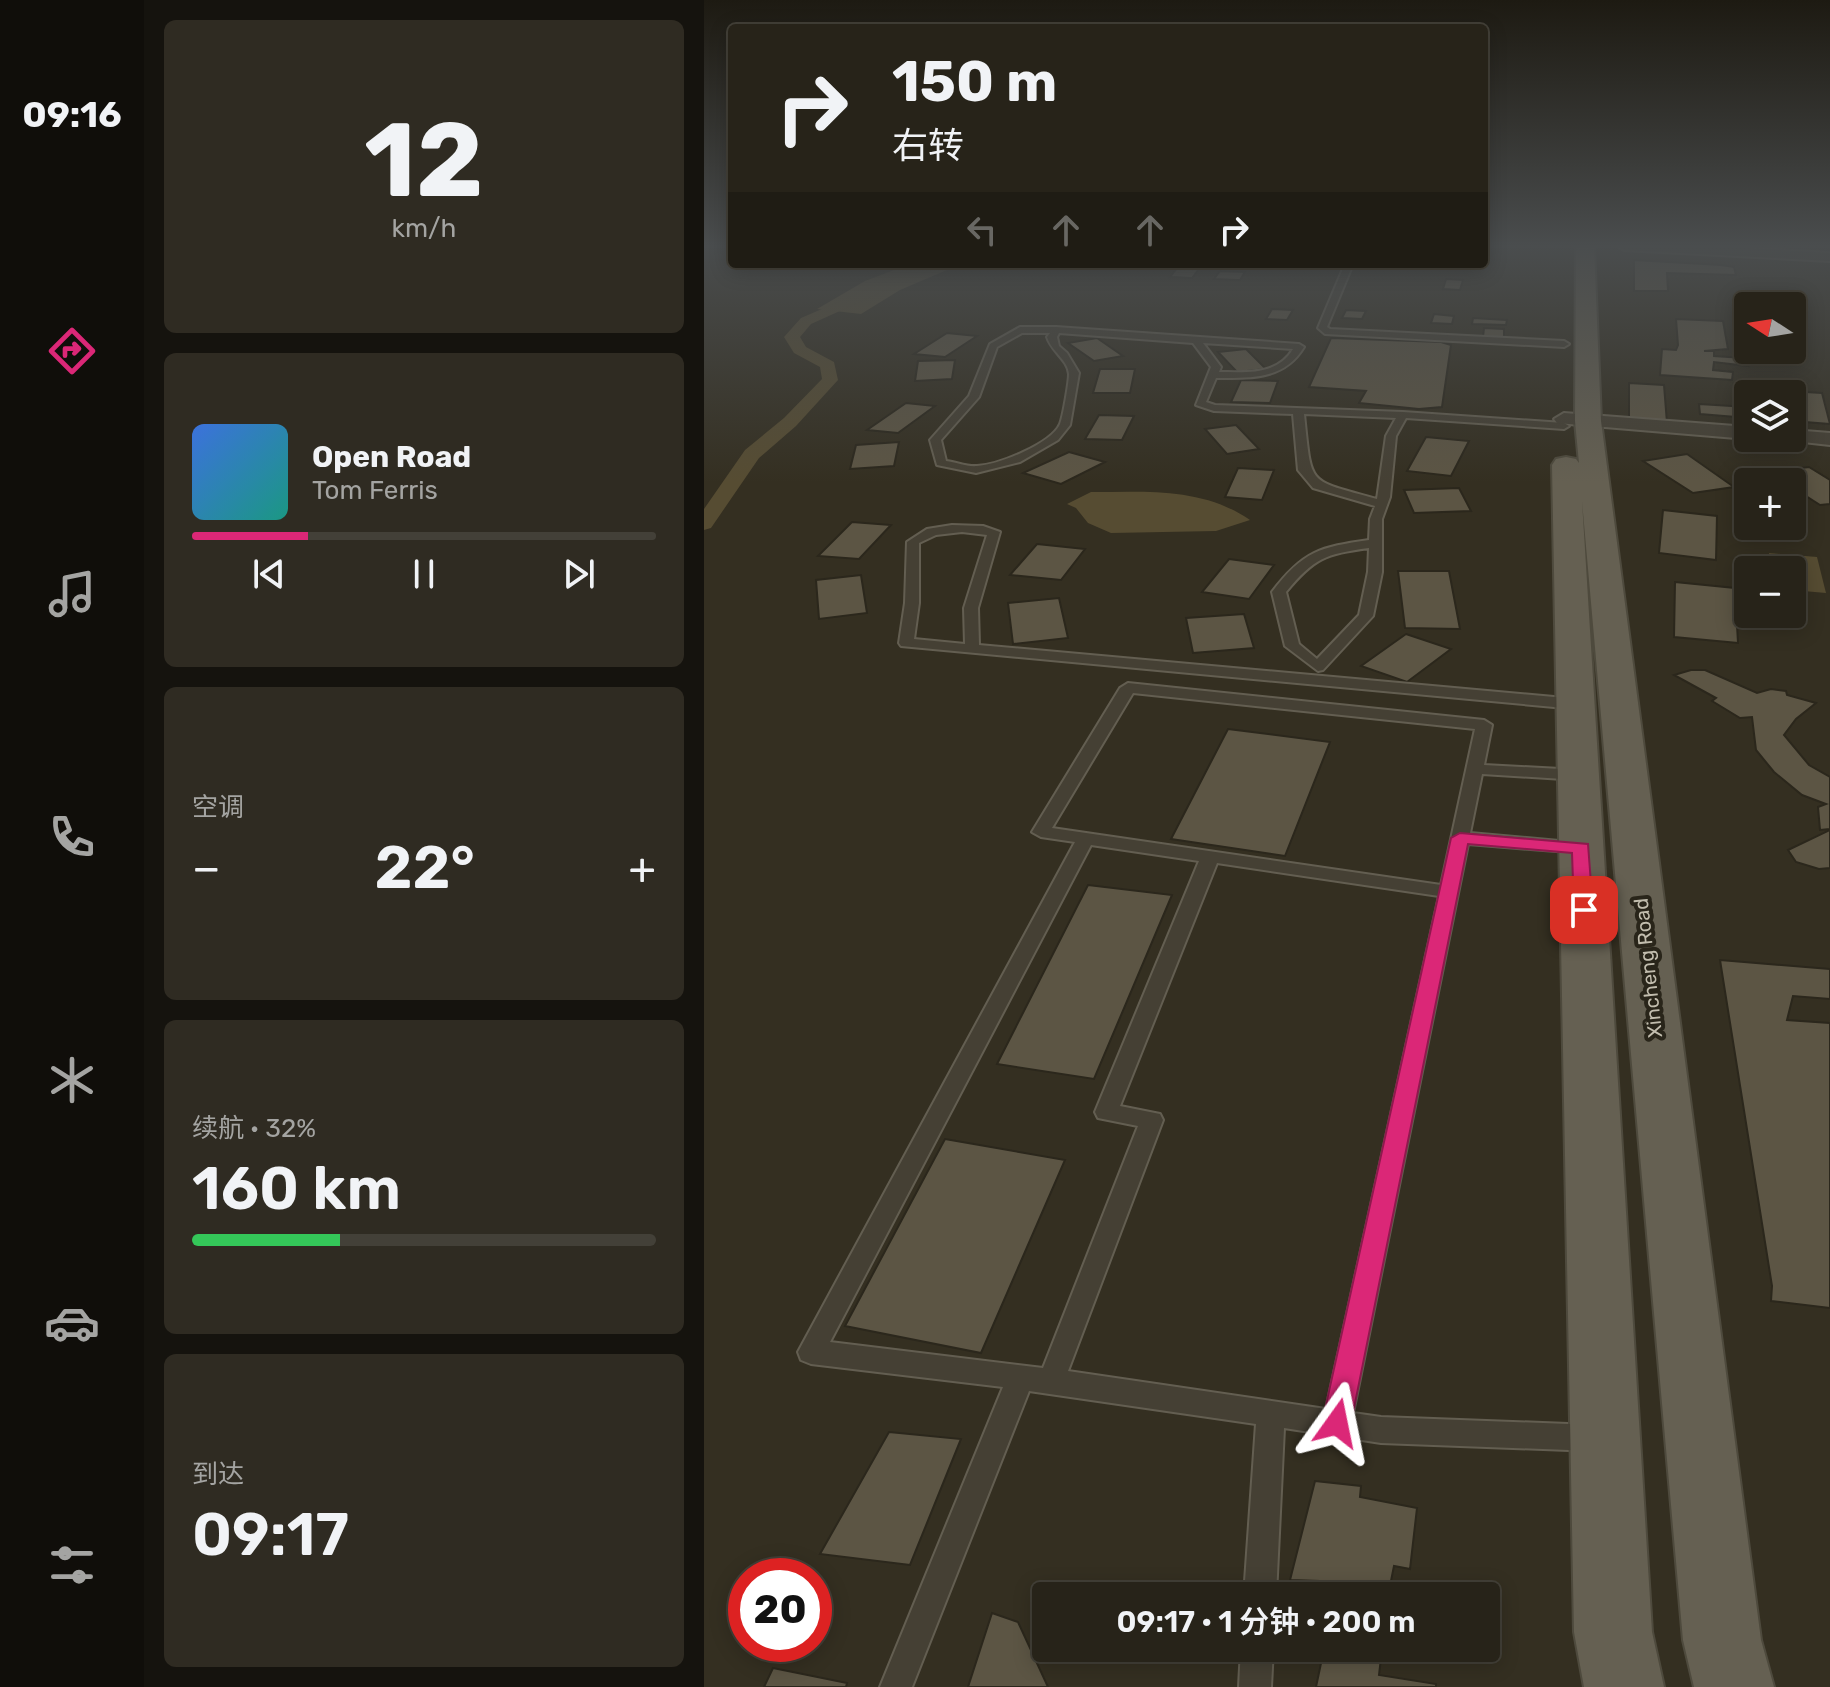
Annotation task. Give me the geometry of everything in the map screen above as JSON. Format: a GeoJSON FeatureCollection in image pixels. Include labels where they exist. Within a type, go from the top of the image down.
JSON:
{"type":"FeatureCollection","features":[{"type":"Feature","properties":{"kind":"main road","name":"Xincheng Road"},"geometry":{"type":"LineString","coordinates":[[1564,325],[1572,422],[1722,1640],[1734,1687]]}},
{"type":"Feature","properties":{"kind":"main road","name":"Xincheng Road"},"geometry":{"type":"LineString","coordinates":[[1579,325],[1572,422],[1576,704],[1613,1632],[1624,1687]]}},
{"type":"Feature","properties":{"kind":"street"},"geometry":{"type":"LineString","coordinates":[[1572,422],[1734,432]]}},
{"type":"Feature","properties":{"kind":"street"},"geometry":{"type":"LineString","coordinates":[[1806,437],[1830,439]]}},
{"type":"Feature","properties":{"kind":"lane"},"geometry":{"type":"LineString","coordinates":[[1323,325],[1322,328],[1328,332],[1564,344]]}},
{"type":"Feature","properties":{"kind":"lane"},"geometry":{"type":"LineString","coordinates":[[1056,330],[1052,337],[1055,347],[1064,355],[1074,373],[1065,425],[1054,438],[1016,460],[976,470],[941,463],[935,440],[974,397],[993,346],[1020,330],[1056,330],[1299,347],[1295,358],[1283,368],[1266,373],[1213,375]]}},
{"type":"Feature","properties":{"kind":"lane"},"geometry":{"type":"LineString","coordinates":[[1196,340],[1216,367],[1200,403],[1214,408],[1572,422]]}},
{"type":"Feature","properties":{"kind":"lane"},"geometry":{"type":"LineString","coordinates":[[1298,412],[1304,470],[1317,486],[1382,504]]}},
{"type":"Feature","properties":{"kind":"lane"},"geometry":{"type":"LineString","coordinates":[[1316,672],[1366,616],[1375,572],[1376,519],[1382,504],[1391,436],[1403,415]]}},
{"type":"Feature","properties":{"kind":"lane"},"geometry":{"type":"LineString","coordinates":[[972,649],[971,608],[994,532],[966,527],[926,532],[913,542],[912,603],[906,643],[972,649],[1316,672],[1576,704]]}},
{"type":"Feature","properties":{"kind":"lane"},"geometry":{"type":"LineString","coordinates":[[1316,672],[1292,646],[1279,592],[1304,562],[1334,549],[1376,543]]}},
{"type":"Feature","properties":{"kind":"lane"},"geometry":{"type":"LineString","coordinates":[[1337,1423],[1475,769],[1484,725],[1128,688],[1041,832],[1449,892]]}},
{"type":"Feature","properties":{"kind":"lane"},"geometry":{"type":"LineString","coordinates":[[1475,769],[1579,775]]}},
{"type":"Feature","properties":{"kind":"lane"},"geometry":{"type":"LineString","coordinates":[[1086,838],[811,1352],[1051,1381],[1381,1430],[1605,1439]]}},
{"type":"Feature","properties":{"kind":"lane"},"geometry":{"type":"LineString","coordinates":[[1460,838],[1581,848]]}},
{"type":"Feature","properties":{"kind":"lane"},"geometry":{"type":"LineString","coordinates":[[1051,1381],[1152,1120],[1106,1112],[1210,857]]}},
{"type":"Feature","properties":{"kind":"lane"},"geometry":{"type":"LineString","coordinates":[[896,1687],[1021,1377]]}},
{"type":"Feature","properties":{"kind":"lane"},"geometry":{"type":"LineString","coordinates":[[1261,1582],[1271,1413]]}},
{"type":"Feature","properties":{"kind":"lane"},"geometry":{"type":"LineString","coordinates":[[1255,1687],[1256,1662]]}},
{"type":"Feature","properties":{"kind":"shaded area"},"geometry":{"type":"Polygon","coordinates":[[[1091,492],[1153,492],[1193,497],[1232,509],[1250,520],[1216,531],[1111,533],[1088,523],[1076,508],[1067,504],[1091,492]]]}},
{"type":"Feature","properties":{"kind":"shaded area"},"geometry":{"type":"Polygon","coordinates":[[[1769,553],[1805,556],[1770,556],[1769,553]]]}},
{"type":"Feature","properties":{"kind":"shaded area"},"geometry":{"type":"Polygon","coordinates":[[[1806,556],[1817,557],[1826,593],[1806,591],[1806,556]]]}},
{"type":"Feature","properties":{"kind":"building"},"geometry":{"type":"Polygon","coordinates":[[[1676,325],[1724,325],[1728,349],[1704,351],[1714,351],[1714,356],[1734,357],[1734,364],[1748,366],[1714,362],[1713,370],[1733,372],[1732,380],[1660,375],[1662,349],[1676,350],[1676,325]]]}},
{"type":"Feature","properties":{"kind":"building"},"geometry":{"type":"Polygon","coordinates":[[[1484,328],[1504,329],[1504,338],[1483,337],[1484,328]]]}},
{"type":"Feature","properties":{"kind":"building"},"geometry":{"type":"Polygon","coordinates":[[[947,333],[977,336],[945,357],[914,354],[947,333]]]}},
{"type":"Feature","properties":{"kind":"building"},"geometry":{"type":"Polygon","coordinates":[[[1097,338],[1123,356],[1094,361],[1068,343],[1097,338]]]}},
{"type":"Feature","properties":{"kind":"building"},"geometry":{"type":"Polygon","coordinates":[[[1331,338],[1441,342],[1451,345],[1442,407],[1419,409],[1359,403],[1366,391],[1309,387],[1331,338]]]}},
{"type":"Feature","properties":{"kind":"building"},"geometry":{"type":"Polygon","coordinates":[[[1246,349],[1266,369],[1237,372],[1218,352],[1246,349]]]}},
{"type":"Feature","properties":{"kind":"building"},"geometry":{"type":"Polygon","coordinates":[[[955,360],[952,379],[915,381],[918,361],[955,360]]]}},
{"type":"Feature","properties":{"kind":"building"},"geometry":{"type":"Polygon","coordinates":[[[1100,369],[1135,369],[1130,393],[1093,393],[1100,369]]]}},
{"type":"Feature","properties":{"kind":"building"},"geometry":{"type":"Polygon","coordinates":[[[1241,380],[1278,381],[1270,403],[1231,402],[1241,380]]]}},
{"type":"Feature","properties":{"kind":"building"},"geometry":{"type":"Polygon","coordinates":[[[1629,383],[1664,385],[1667,423],[1629,421],[1629,383]]]}},
{"type":"Feature","properties":{"kind":"building"},"geometry":{"type":"Polygon","coordinates":[[[1806,392],[1822,393],[1830,424],[1806,422],[1806,392]]]}},
{"type":"Feature","properties":{"kind":"building"},"geometry":{"type":"Polygon","coordinates":[[[906,403],[935,406],[898,433],[867,430],[906,403]]]}},
{"type":"Feature","properties":{"kind":"building"},"geometry":{"type":"Polygon","coordinates":[[[1699,404],[1734,406],[1734,417],[1700,414],[1699,404]]]}},
{"type":"Feature","properties":{"kind":"building"},"geometry":{"type":"Polygon","coordinates":[[[1099,415],[1134,416],[1122,440],[1085,439],[1099,415]]]}},
{"type":"Feature","properties":{"kind":"building"},"geometry":{"type":"Polygon","coordinates":[[[1236,425],[1259,449],[1227,454],[1205,429],[1236,425]]]}},
{"type":"Feature","properties":{"kind":"building"},"geometry":{"type":"Polygon","coordinates":[[[1426,437],[1469,441],[1451,476],[1407,471],[1426,437]]]}},
{"type":"Feature","properties":{"kind":"building"},"geometry":{"type":"Polygon","coordinates":[[[899,442],[894,466],[850,469],[856,445],[899,442]]]}},
{"type":"Feature","properties":{"kind":"building"},"geometry":{"type":"Polygon","coordinates":[[[1069,452],[1105,462],[1061,484],[1023,473],[1069,452]]]}},
{"type":"Feature","properties":{"kind":"building"},"geometry":{"type":"Polygon","coordinates":[[[1687,454],[1734,487],[1693,493],[1643,461],[1687,454]]]}},
{"type":"Feature","properties":{"kind":"building"},"geometry":{"type":"Polygon","coordinates":[[[1809,467],[1830,480],[1830,504],[1820,505],[1806,496],[1806,468],[1801,468],[1809,467]]]}},
{"type":"Feature","properties":{"kind":"building"},"geometry":{"type":"Polygon","coordinates":[[[1238,468],[1274,470],[1262,500],[1225,497],[1238,468]]]}},
{"type":"Feature","properties":{"kind":"building"},"geometry":{"type":"Polygon","coordinates":[[[1459,488],[1471,511],[1414,513],[1404,490],[1459,488]]]}},
{"type":"Feature","properties":{"kind":"building"},"geometry":{"type":"Polygon","coordinates":[[[1663,510],[1717,516],[1716,560],[1659,553],[1663,510]]]}},
{"type":"Feature","properties":{"kind":"building"},"geometry":{"type":"Polygon","coordinates":[[[852,522],[891,525],[859,559],[818,556],[852,522]]]}},
{"type":"Feature","properties":{"kind":"building"},"geometry":{"type":"Polygon","coordinates":[[[1037,544],[1085,549],[1061,580],[1010,575],[1037,544]]]}},
{"type":"Feature","properties":{"kind":"building"},"geometry":{"type":"Polygon","coordinates":[[[1229,559],[1274,565],[1249,599],[1202,592],[1229,559]]]}},
{"type":"Feature","properties":{"kind":"building"},"geometry":{"type":"Polygon","coordinates":[[[1398,571],[1449,571],[1460,629],[1405,628],[1398,571]]]}},
{"type":"Feature","properties":{"kind":"building"},"geometry":{"type":"Polygon","coordinates":[[[861,575],[867,613],[819,619],[816,580],[861,575]]]}},
{"type":"Feature","properties":{"kind":"building"},"geometry":{"type":"Polygon","coordinates":[[[1675,582],[1734,588],[1734,628],[1737,628],[1738,643],[1674,637],[1675,582]]]}},
{"type":"Feature","properties":{"kind":"building"},"geometry":{"type":"Polygon","coordinates":[[[1059,598],[1068,638],[1013,644],[1008,603],[1059,598]]]}},
{"type":"Feature","properties":{"kind":"building"},"geometry":{"type":"Polygon","coordinates":[[[1244,614],[1254,648],[1193,653],[1186,618],[1244,614]]]}},
{"type":"Feature","properties":{"kind":"building"},"geometry":{"type":"Polygon","coordinates":[[[1406,634],[1451,649],[1407,682],[1361,666],[1406,634]]]}},
{"type":"Feature","properties":{"kind":"building"},"geometry":{"type":"Polygon","coordinates":[[[1705,670],[1757,693],[1771,689],[1786,691],[1787,695],[1816,703],[1796,719],[1784,735],[1809,765],[1830,777],[1830,829],[1820,830],[1818,807],[1826,804],[1802,795],[1774,772],[1756,750],[1752,717],[1740,718],[1712,701],[1716,698],[1674,675],[1705,670]]]}},
{"type":"Feature","properties":{"kind":"building"},"geometry":{"type":"Polygon","coordinates":[[[1228,729],[1330,742],[1285,856],[1171,839],[1228,729]]]}},
{"type":"Feature","properties":{"kind":"building"},"geometry":{"type":"Polygon","coordinates":[[[1830,830],[1830,868],[1819,869],[1796,862],[1788,850],[1830,830]]]}},
{"type":"Feature","properties":{"kind":"building"},"geometry":{"type":"Polygon","coordinates":[[[1088,885],[1172,895],[1094,1079],[997,1064],[1088,885]]]}},
{"type":"Feature","properties":{"kind":"building"},"geometry":{"type":"Polygon","coordinates":[[[1720,960],[1830,969],[1830,999],[1793,996],[1787,1020],[1830,1023],[1830,1308],[1771,1301],[1772,1286],[1720,960]]]}},
{"type":"Feature","properties":{"kind":"building"},"geometry":{"type":"Polygon","coordinates":[[[945,1139],[1065,1160],[981,1353],[845,1326],[945,1139]]]}},
{"type":"Feature","properties":{"kind":"building"},"geometry":{"type":"Polygon","coordinates":[[[889,1432],[961,1439],[910,1565],[820,1554],[889,1432]]]}},
{"type":"Feature","properties":{"kind":"building"},"geometry":{"type":"Polygon","coordinates":[[[1315,1481],[1361,1486],[1360,1497],[1417,1508],[1410,1569],[1394,1566],[1391,1582],[1290,1580],[1315,1481]]]}},
{"type":"Feature","properties":{"kind":"building"},"geometry":{"type":"Polygon","coordinates":[[[992,1613],[1018,1622],[1032,1652],[1032,1662],[1036,1662],[1048,1687],[968,1687],[992,1613]]]}},
{"type":"Feature","properties":{"kind":"building"},"geometry":{"type":"Polygon","coordinates":[[[1321,1662],[1381,1662],[1379,1675],[1436,1684],[1436,1687],[1316,1687],[1321,1662]]]}},
{"type":"Feature","properties":{"kind":"building"},"geometry":{"type":"Polygon","coordinates":[[[773,1668],[847,1683],[846,1687],[764,1687],[773,1668]]]}},
{"type":"Feature","properties":{"kind":"waterway"},"geometry":{"type":"LineString","coordinates":[[704,524],[752,454],[790,422],[830,380],[828,365],[800,350],[792,337],[803,325]]}},
{"type":"Feature","properties":{"kind":"route"},"geometry":{"type":"LineString","coordinates":[[1337,1423],[1460,838],[1581,848],[1584,910]]}}]}
